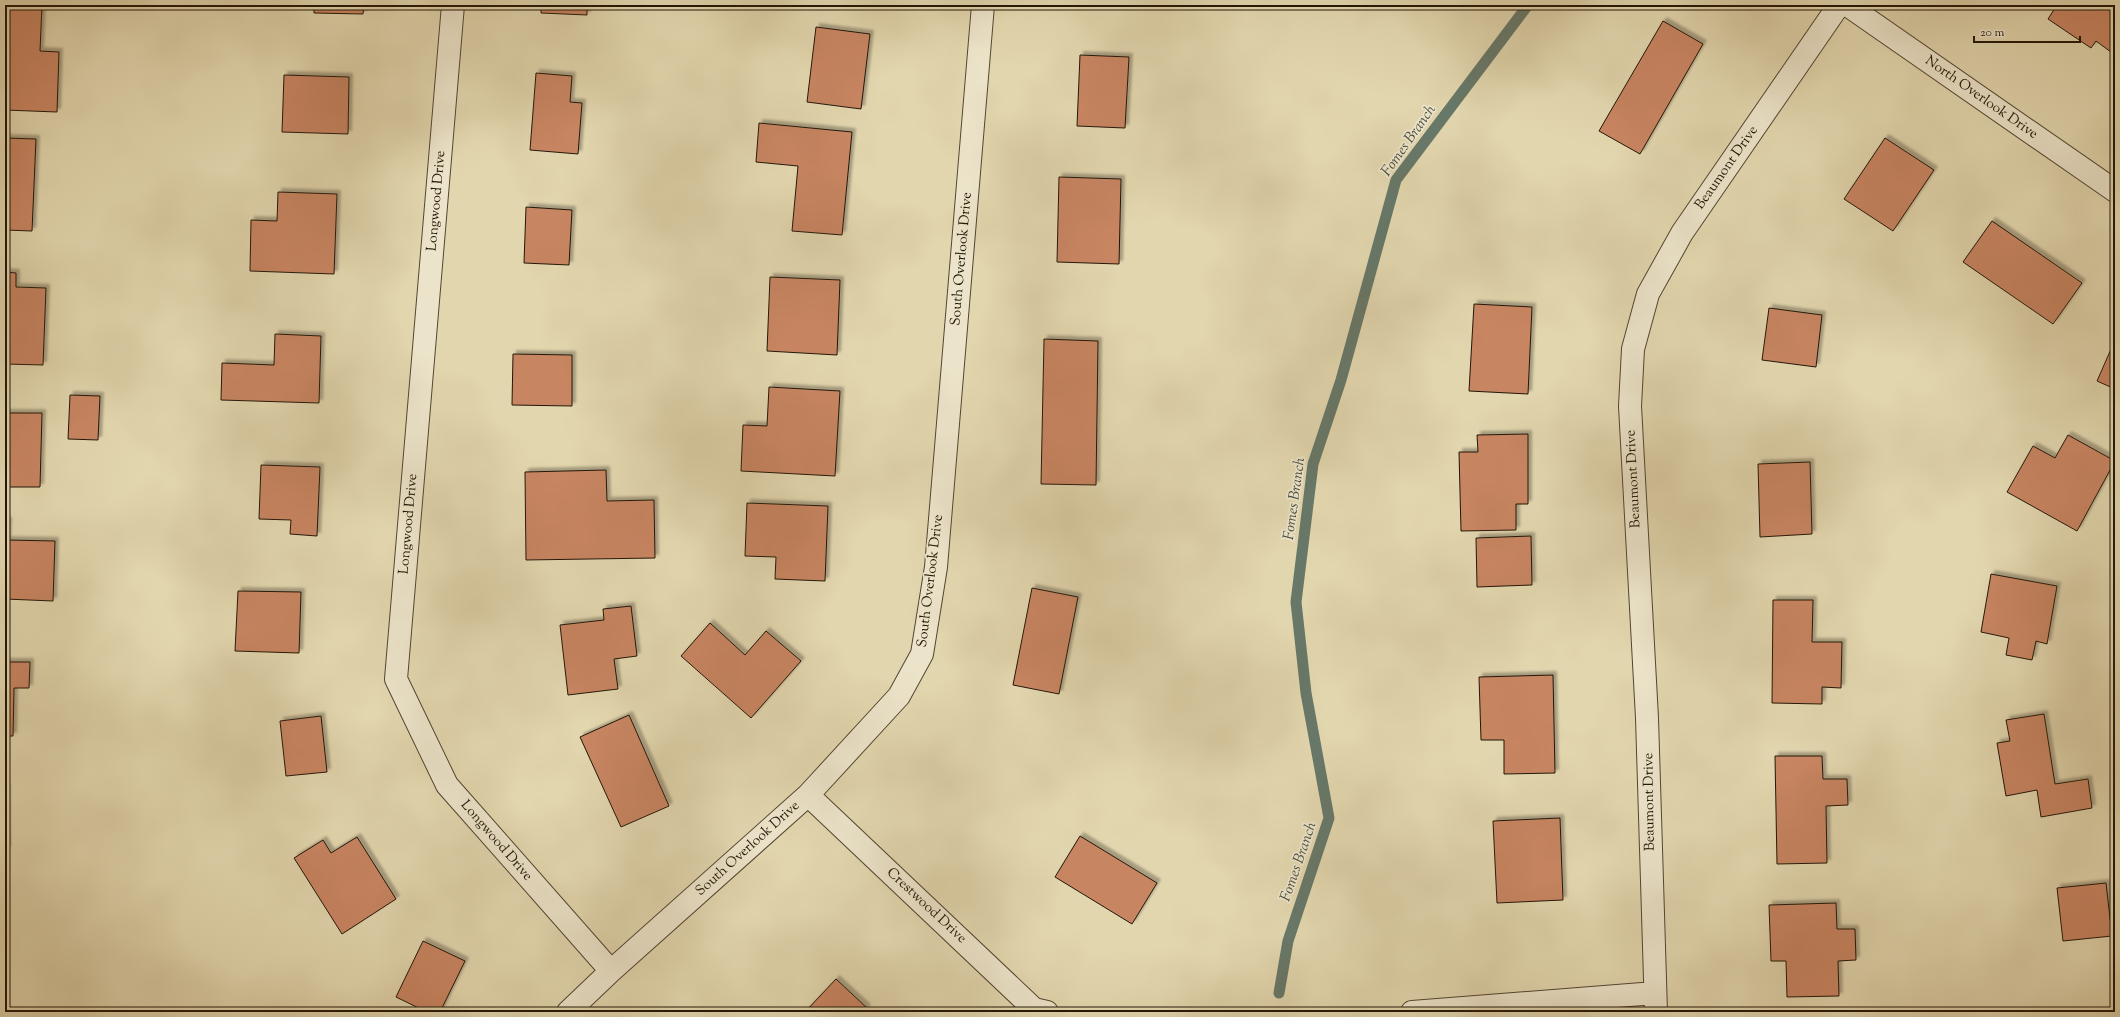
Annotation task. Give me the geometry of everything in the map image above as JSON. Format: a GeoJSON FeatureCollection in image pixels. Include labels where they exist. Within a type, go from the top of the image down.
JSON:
{"type":"FeatureCollection","features":[{"type":"Feature","properties":{"kind":"street","name":"Longwood Drive"},"geometry":{"type":"LineString","coordinates":[[453,5],[396,679],[447,785],[611,971]]}},
{"type":"Feature","properties":{"kind":"street","name":"South Overlook Drive"},"geometry":{"type":"LineString","coordinates":[[568,1012],[611,971],[808,795],[899,696],[922,654],[936,567],[983,5]]}},
{"type":"Feature","properties":{"kind":"street","name":"Beaumont Drive"},"geometry":{"type":"LineString","coordinates":[[1655,1003],[1647,718],[1630,406],[1632,350],[1648,294],[1682,233],[1839,5]]}},
{"type":"Feature","properties":{"kind":"street","name":"North Overlook Drive"},"geometry":{"type":"LineString","coordinates":[[1847,5],[2115,191]]}},
{"type":"Feature","properties":{"kind":"street","name":"Crestwood Drive"},"geometry":{"type":"LineString","coordinates":[[808,795],[1034,1009],[1047,1012]]}},
{"type":"Feature","properties":{"kind":"street"},"geometry":{"type":"LineString","coordinates":[[1412,1012],[1655,1003]]}},
{"type":"Feature","properties":{"kind":"building"},"geometry":{"type":"Polygon","coordinates":[[[5,5],[42,5],[40,51],[59,52],[57,112],[5,110],[5,5]]]}},
{"type":"Feature","properties":{"kind":"building"},"geometry":{"type":"Polygon","coordinates":[[[314,5],[364,5],[363,14],[314,13],[314,5]]]}},
{"type":"Feature","properties":{"kind":"building"},"geometry":{"type":"Polygon","coordinates":[[[541,5],[587,5],[587,15],[541,13],[541,5]]]}},
{"type":"Feature","properties":{"kind":"building"},"geometry":{"type":"Polygon","coordinates":[[[2057,5],[2115,5],[2115,55],[2096,41],[2091,48],[2048,19],[2057,5]]]}},
{"type":"Feature","properties":{"kind":"building"},"geometry":{"type":"Polygon","coordinates":[[[1663,21],[1703,44],[1640,154],[1599,131],[1663,21]]]}},
{"type":"Feature","properties":{"kind":"building"},"geometry":{"type":"Polygon","coordinates":[[[816,27],[870,34],[861,109],[807,102],[816,27]]]}},
{"type":"Feature","properties":{"kind":"building"},"geometry":{"type":"Polygon","coordinates":[[[1080,55],[1129,57],[1125,128],[1077,126],[1080,55]]]}},
{"type":"Feature","properties":{"kind":"building"},"geometry":{"type":"Polygon","coordinates":[[[536,73],[572,76],[570,102],[582,103],[578,154],[530,150],[536,73]]]}},
{"type":"Feature","properties":{"kind":"building"},"geometry":{"type":"Polygon","coordinates":[[[284,75],[349,77],[348,134],[282,132],[284,75]]]}},
{"type":"Feature","properties":{"kind":"building"},"geometry":{"type":"Polygon","coordinates":[[[759,123],[852,132],[842,235],[792,231],[798,166],[756,162],[759,123]]]}},
{"type":"Feature","properties":{"kind":"building"},"geometry":{"type":"Polygon","coordinates":[[[5,138],[36,139],[32,231],[5,230],[5,138]]]}},
{"type":"Feature","properties":{"kind":"building"},"geometry":{"type":"Polygon","coordinates":[[[1885,138],[1934,170],[1893,231],[1844,199],[1885,138]]]}},
{"type":"Feature","properties":{"kind":"building"},"geometry":{"type":"Polygon","coordinates":[[[1059,177],[1121,179],[1119,264],[1057,262],[1059,177]]]}},
{"type":"Feature","properties":{"kind":"building"},"geometry":{"type":"Polygon","coordinates":[[[278,192],[337,194],[334,274],[250,271],[251,220],[277,221],[278,192]]]}},
{"type":"Feature","properties":{"kind":"building"},"geometry":{"type":"Polygon","coordinates":[[[526,207],[572,210],[569,265],[524,263],[526,207]]]}},
{"type":"Feature","properties":{"kind":"building"},"geometry":{"type":"Polygon","coordinates":[[[1992,221],[2082,283],[2053,324],[1963,262],[1992,221]]]}},
{"type":"Feature","properties":{"kind":"building"},"geometry":{"type":"Polygon","coordinates":[[[5,272],[16,273],[16,287],[46,288],[43,365],[5,364],[5,272]]]}},
{"type":"Feature","properties":{"kind":"building"},"geometry":{"type":"Polygon","coordinates":[[[770,277],[840,280],[837,355],[767,351],[770,277]]]}},
{"type":"Feature","properties":{"kind":"building"},"geometry":{"type":"Polygon","coordinates":[[[1474,304],[1532,307],[1528,394],[1469,391],[1474,304]]]}},
{"type":"Feature","properties":{"kind":"building"},"geometry":{"type":"Polygon","coordinates":[[[1769,308],[1822,315],[1816,367],[1762,360],[1769,308]]]}},
{"type":"Feature","properties":{"kind":"building"},"geometry":{"type":"Polygon","coordinates":[[[275,334],[321,336],[319,403],[221,400],[222,363],[274,365],[275,334]]]}},
{"type":"Feature","properties":{"kind":"building"},"geometry":{"type":"Polygon","coordinates":[[[1044,339],[1098,341],[1096,485],[1041,484],[1044,339]]]}},
{"type":"Feature","properties":{"kind":"building"},"geometry":{"type":"Polygon","coordinates":[[[2115,340],[2115,389],[2097,381],[2115,340]]]}},
{"type":"Feature","properties":{"kind":"building"},"geometry":{"type":"Polygon","coordinates":[[[513,354],[572,355],[572,406],[512,405],[513,354]]]}},
{"type":"Feature","properties":{"kind":"building"},"geometry":{"type":"Polygon","coordinates":[[[769,387],[840,391],[835,476],[741,471],[743,425],[767,426],[769,387]]]}},
{"type":"Feature","properties":{"kind":"building"},"geometry":{"type":"Polygon","coordinates":[[[70,395],[100,396],[98,440],[68,439],[70,395]]]}},
{"type":"Feature","properties":{"kind":"building"},"geometry":{"type":"Polygon","coordinates":[[[5,413],[42,413],[40,487],[5,487],[5,413]]]}},
{"type":"Feature","properties":{"kind":"building"},"geometry":{"type":"Polygon","coordinates":[[[1528,434],[1528,504],[1516,504],[1516,530],[1461,531],[1459,452],[1478,452],[1477,435],[1528,434]]]}},
{"type":"Feature","properties":{"kind":"building"},"geometry":{"type":"Polygon","coordinates":[[[2068,435],[2115,461],[2077,531],[2007,492],[2033,446],[2055,458],[2068,435]]]}},
{"type":"Feature","properties":{"kind":"building"},"geometry":{"type":"Polygon","coordinates":[[[1810,462],[1812,534],[1760,537],[1758,464],[1810,462]]]}},
{"type":"Feature","properties":{"kind":"building"},"geometry":{"type":"Polygon","coordinates":[[[261,465],[320,467],[317,536],[290,534],[291,520],[259,519],[261,465]]]}},
{"type":"Feature","properties":{"kind":"building"},"geometry":{"type":"Polygon","coordinates":[[[606,470],[607,501],[654,500],[655,558],[526,560],[525,472],[606,470]]]}},
{"type":"Feature","properties":{"kind":"building"},"geometry":{"type":"Polygon","coordinates":[[[747,503],[828,506],[825,581],[775,579],[776,557],[745,556],[747,503]]]}},
{"type":"Feature","properties":{"kind":"building"},"geometry":{"type":"Polygon","coordinates":[[[5,521],[8,521],[7,540],[55,541],[53,601],[5,599],[5,521]]]}},
{"type":"Feature","properties":{"kind":"building"},"geometry":{"type":"Polygon","coordinates":[[[1531,536],[1532,585],[1477,587],[1476,538],[1531,536]]]}},
{"type":"Feature","properties":{"kind":"building"},"geometry":{"type":"Polygon","coordinates":[[[1991,574],[2057,586],[2047,644],[2036,641],[2032,660],[2006,655],[2009,638],[1981,632],[1991,574]]]}},
{"type":"Feature","properties":{"kind":"building"},"geometry":{"type":"Polygon","coordinates":[[[1032,588],[1078,597],[1059,694],[1013,685],[1032,588]]]}},
{"type":"Feature","properties":{"kind":"building"},"geometry":{"type":"Polygon","coordinates":[[[238,591],[301,592],[299,653],[235,651],[238,591]]]}},
{"type":"Feature","properties":{"kind":"building"},"geometry":{"type":"Polygon","coordinates":[[[1773,600],[1813,600],[1812,642],[1842,642],[1841,688],[1822,687],[1822,704],[1772,703],[1773,600]]]}},
{"type":"Feature","properties":{"kind":"building"},"geometry":{"type":"Polygon","coordinates":[[[631,606],[637,656],[614,659],[618,689],[568,695],[560,625],[604,620],[603,609],[631,606]]]}},
{"type":"Feature","properties":{"kind":"building"},"geometry":{"type":"Polygon","coordinates":[[[710,623],[745,655],[766,631],[801,661],[751,718],[681,656],[710,623]]]}},
{"type":"Feature","properties":{"kind":"building"},"geometry":{"type":"Polygon","coordinates":[[[5,662],[30,662],[29,688],[14,688],[13,736],[5,736],[5,662]]]}},
{"type":"Feature","properties":{"kind":"building"},"geometry":{"type":"Polygon","coordinates":[[[1553,675],[1555,773],[1504,774],[1504,740],[1481,740],[1479,677],[1553,675]]]}},
{"type":"Feature","properties":{"kind":"building"},"geometry":{"type":"Polygon","coordinates":[[[2044,714],[2055,784],[2088,779],[2092,808],[2041,817],[2037,790],[2006,796],[1997,743],[2010,741],[2006,720],[2044,714]]]}},
{"type":"Feature","properties":{"kind":"building"},"geometry":{"type":"Polygon","coordinates":[[[629,715],[669,806],[621,827],[580,737],[629,715]]]}},
{"type":"Feature","properties":{"kind":"building"},"geometry":{"type":"Polygon","coordinates":[[[321,716],[327,772],[286,776],[280,721],[321,716]]]}},
{"type":"Feature","properties":{"kind":"building"},"geometry":{"type":"Polygon","coordinates":[[[1775,756],[1822,756],[1823,779],[1847,779],[1848,805],[1826,806],[1827,863],[1777,864],[1775,756]]]}},
{"type":"Feature","properties":{"kind":"building"},"geometry":{"type":"Polygon","coordinates":[[[6,787],[7,850],[5,850],[6,787]]]}},
{"type":"Feature","properties":{"kind":"building"},"geometry":{"type":"Polygon","coordinates":[[[1560,818],[1563,900],[1497,903],[1493,821],[1560,818]]]}},
{"type":"Feature","properties":{"kind":"building"},"geometry":{"type":"Polygon","coordinates":[[[1080,836],[1157,883],[1132,924],[1055,877],[1080,836]]]}},
{"type":"Feature","properties":{"kind":"building"},"geometry":{"type":"Polygon","coordinates":[[[357,837],[396,899],[342,934],[294,858],[323,840],[331,853],[357,837]]]}},
{"type":"Feature","properties":{"kind":"building"},"geometry":{"type":"Polygon","coordinates":[[[2106,883],[2112,936],[2063,941],[2057,888],[2106,883]]]}},
{"type":"Feature","properties":{"kind":"building"},"geometry":{"type":"Polygon","coordinates":[[[1836,903],[1837,929],[1855,929],[1856,960],[1838,961],[1839,996],[1787,997],[1786,961],[1771,961],[1769,905],[1836,903]]]}},
{"type":"Feature","properties":{"kind":"building"},"geometry":{"type":"Polygon","coordinates":[[[423,941],[465,961],[440,1012],[427,1012],[396,997],[423,941]]]}},
{"type":"Feature","properties":{"kind":"building"},"geometry":{"type":"Polygon","coordinates":[[[836,979],[867,1008],[864,1012],[805,1012],[836,979]]]}},
{"type":"Feature","properties":{"kind":"waterway","name":"Fomes Branch"},"geometry":{"type":"LineString","coordinates":[[1279,993],[1288,941],[1329,818],[1306,693],[1296,602],[1313,464],[1341,380],[1396,180],[1528,5]]}}]}
